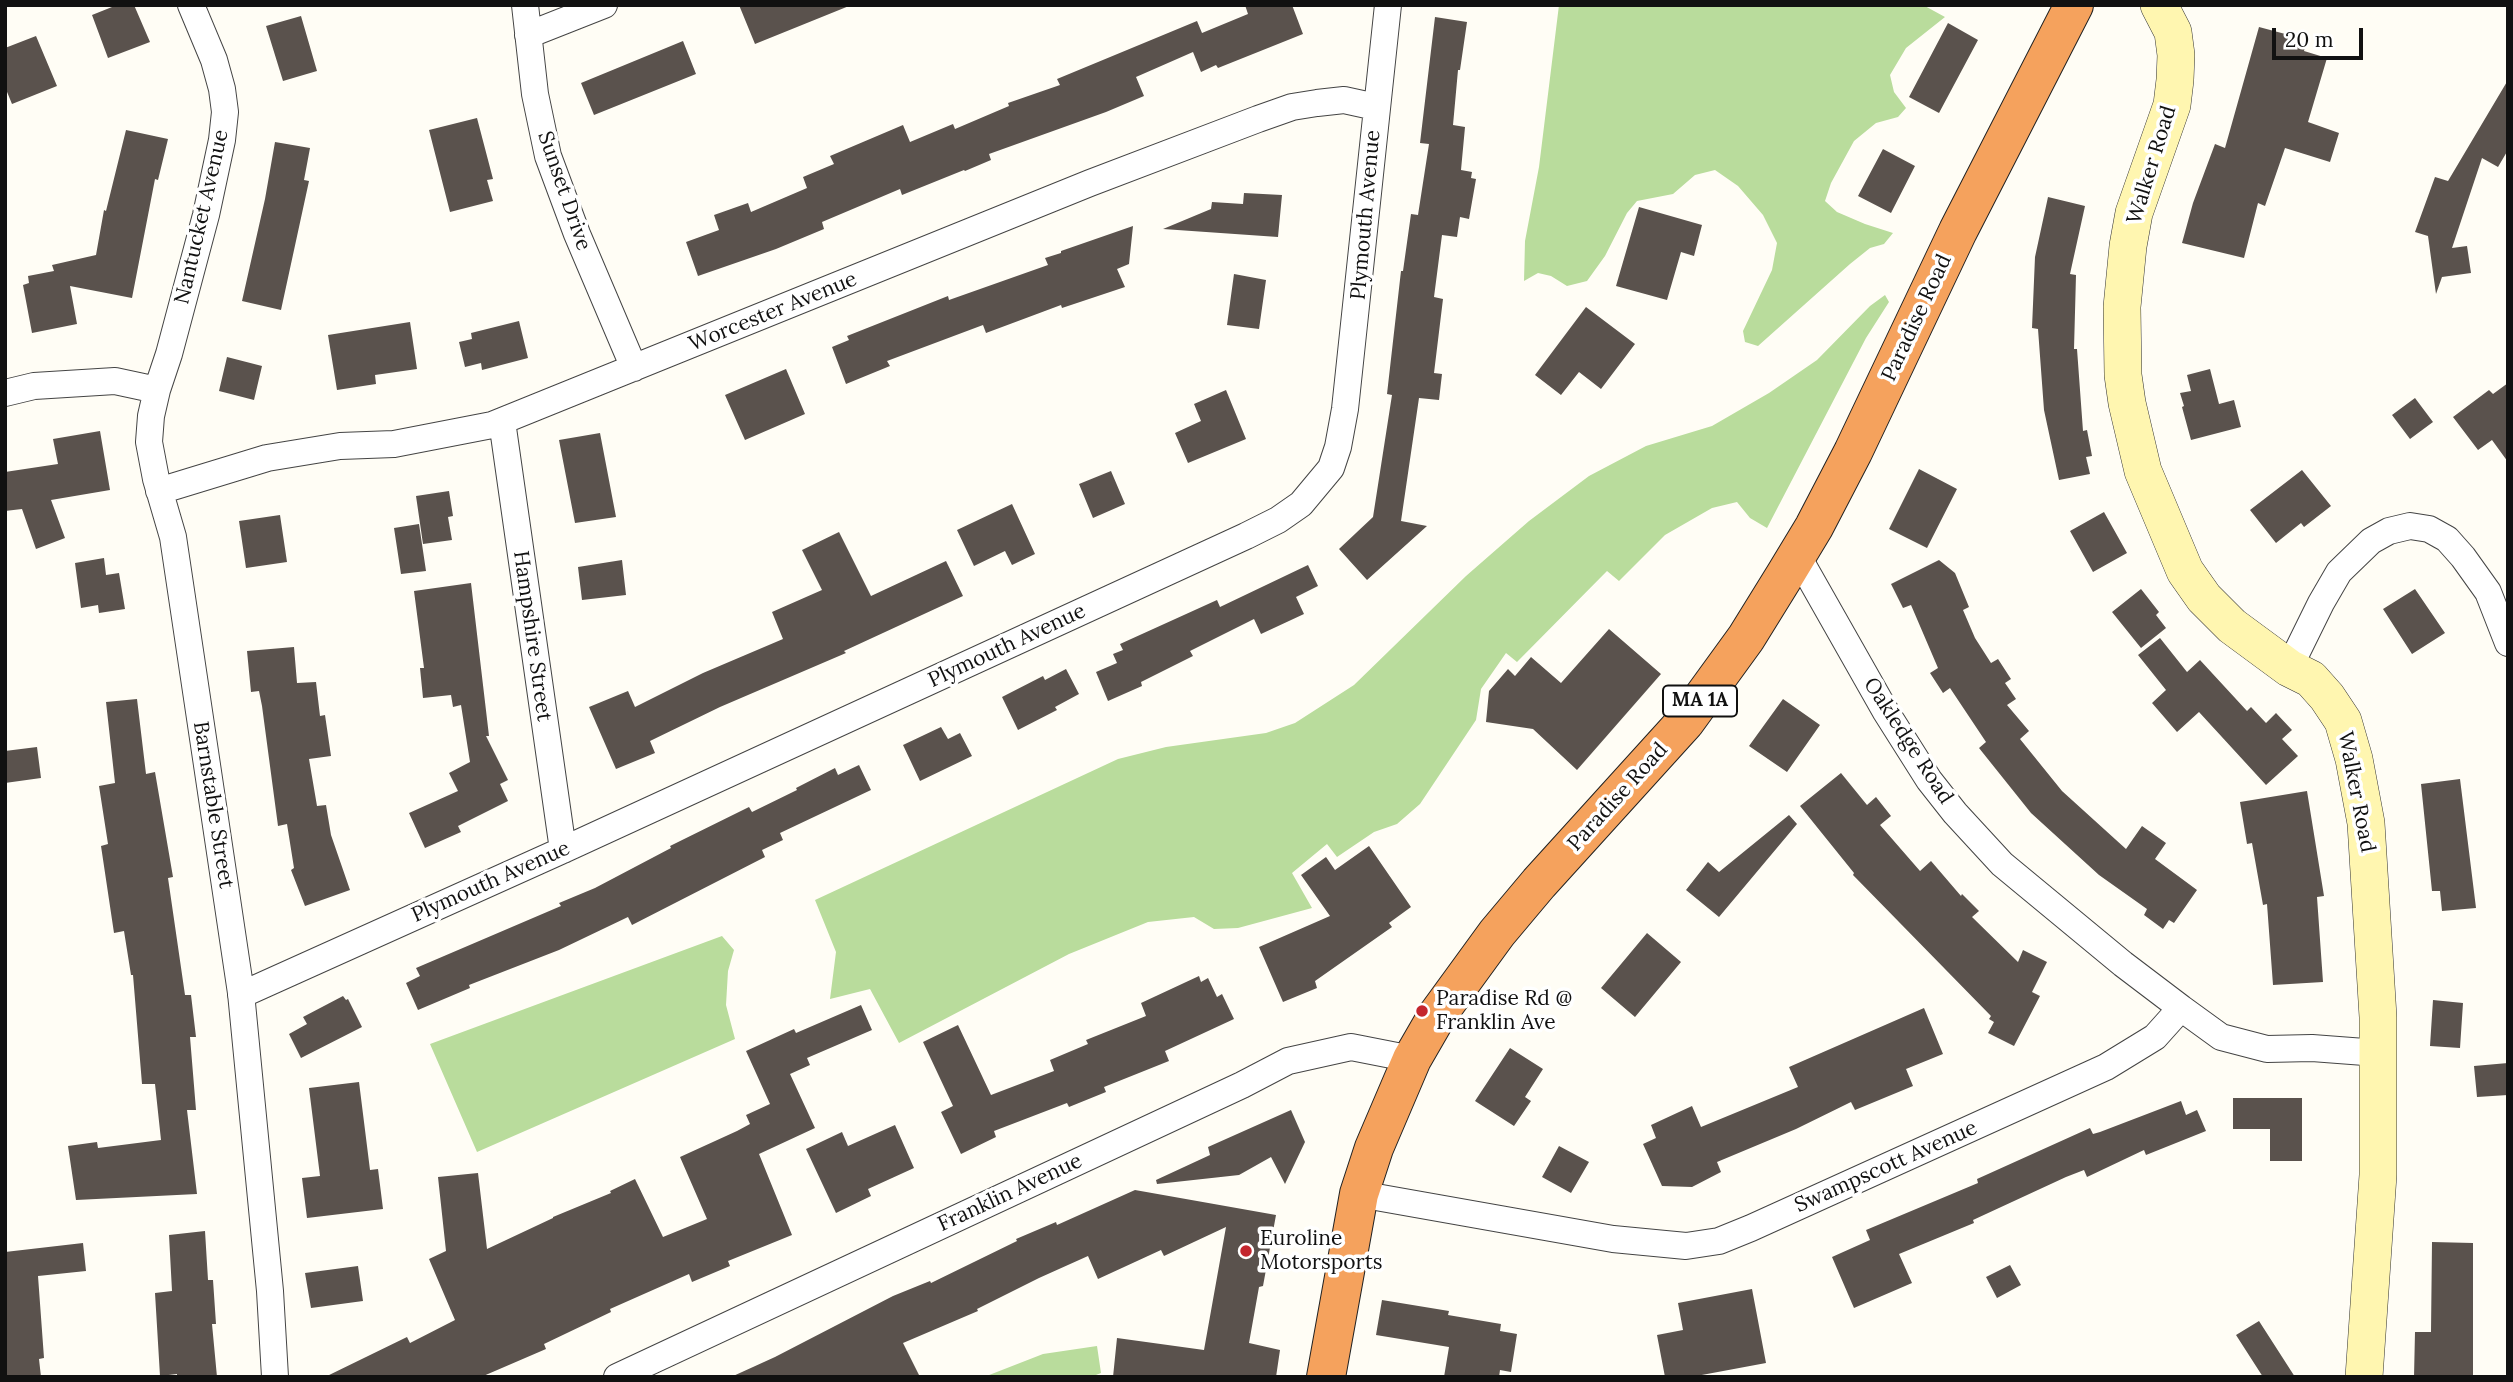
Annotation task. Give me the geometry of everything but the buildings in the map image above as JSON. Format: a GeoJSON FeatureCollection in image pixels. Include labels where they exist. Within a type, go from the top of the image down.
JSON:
{"type":"FeatureCollection","features":[{"type":"Feature","properties":{"kind":"highway","name":"Paradise Road"},"geometry":{"type":"LineString","coordinates":[[1326,1377],[1359,1194],[1374,1148],[1412,1059],[1438,1014],[1497,933],[1685,722],[1746,638],[1797,555],[1853,452],[1958,232],[2074,5]]}},
{"type":"Feature","properties":{"kind":"street","name":"Nantucket Avenue"},"geometry":{"type":"LineString","coordinates":[[157,390],[206,215],[222,140],[225,112],[214,60],[191,5]]}},
{"type":"Feature","properties":{"kind":"street","name":"Sunset Drive"},"geometry":{"type":"LineString","coordinates":[[525,5],[535,94],[548,156],[577,234],[634,368]]}},
{"type":"Feature","properties":{"kind":"street"},"geometry":{"type":"LineString","coordinates":[[528,35],[604,5]]}},
{"type":"Feature","properties":{"kind":"street","name":"Plymouth Avenue"},"geometry":{"type":"LineString","coordinates":[[242,995],[1233,542],[1278,520],[1301,504],[1331,468],[1345,409],[1388,5]]}},
{"type":"Feature","properties":{"kind":"street","name":"Walker Road"},"geometry":{"type":"LineString","coordinates":[[2159,5],[2173,32],[2175,80],[2172,104],[2134,213],[2128,246],[2122,307],[2123,375],[2127,403],[2143,471],[2168,536],[2185,571],[2204,597],[2232,626],[2289,668],[2311,679],[2343,721],[2354,759],[2366,824],[2371,875],[2378,1053],[2378,1175],[2364,1377]]}},
{"type":"Feature","properties":{"kind":"street","name":"Worcester Avenue"},"geometry":{"type":"LineString","coordinates":[[159,491],[267,458],[340,446],[394,444],[449,435],[502,421],[1090,183],[1258,119],[1292,107],[1344,100],[1376,107]]}},
{"type":"Feature","properties":{"kind":"street"},"geometry":{"type":"LineString","coordinates":[[5,393],[33,386],[115,381],[157,390]]}},
{"type":"Feature","properties":{"kind":"street","name":"Barnstable Street"},"geometry":{"type":"LineString","coordinates":[[157,390],[149,442],[159,491],[173,537],[242,995],[270,1291],[275,1377]]}},
{"type":"Feature","properties":{"kind":"street","name":"Hampshire Street"},"geometry":{"type":"LineString","coordinates":[[502,421],[564,850]]}},
{"type":"Feature","properties":{"kind":"street"},"geometry":{"type":"LineString","coordinates":[[2289,668],[2320,603],[2339,572],[2371,541],[2389,531],[2410,526],[2429,529],[2447,539],[2463,557],[2488,592],[2508,643]]}},
{"type":"Feature","properties":{"kind":"street","name":"Oakledge Road"},"geometry":{"type":"LineString","coordinates":[[1797,555],[1886,712],[1929,780],[1955,813],[2002,863],[2123,964],[2180,1007]]}},
{"type":"Feature","properties":{"kind":"street"},"geometry":{"type":"LineString","coordinates":[[2180,1007],[2221,1037],[2267,1049],[2312,1048],[2378,1053]]}},
{"type":"Feature","properties":{"kind":"street","name":"Swampscott Avenue"},"geometry":{"type":"LineString","coordinates":[[1359,1194],[1613,1239],[1686,1246],[1719,1241],[2106,1067],[2155,1037],[2180,1007]]}},
{"type":"Feature","properties":{"kind":"street","name":"Franklin Avenue"},"geometry":{"type":"LineString","coordinates":[[617,1377],[1242,1085],[1288,1061],[1351,1047],[1412,1059]]}},
{"type":"Feature","properties":{"kind":"green space"},"geometry":{"type":"Polygon","coordinates":[[[1559,5],[1923,5],[1945,17],[1906,48],[1890,75],[1894,92],[1906,108],[1898,117],[1876,123],[1854,141],[1831,183],[1825,201],[1837,212],[1893,233],[1884,244],[1870,248],[1850,264],[1758,346],[1745,342],[1743,331],[1772,270],[1777,243],[1763,215],[1738,186],[1715,170],[1695,175],[1673,194],[1637,201],[1627,213],[1605,256],[1587,281],[1567,286],[1551,276],[1538,273],[1524,281],[1525,241],[1539,167],[1559,5]]]}},
{"type":"Feature","properties":{"kind":"green space"},"geometry":{"type":"Polygon","coordinates":[[[1885,295],[1889,302],[1866,338],[1767,528],[1750,518],[1737,502],[1712,508],[1665,535],[1619,581],[1607,571],[1517,662],[1506,653],[1481,689],[1476,720],[1420,804],[1397,824],[1374,832],[1337,857],[1327,844],[1292,873],[1312,908],[1238,928],[1214,929],[1194,917],[1148,922],[1069,954],[899,1043],[870,989],[830,999],[836,952],[815,900],[1118,759],[1166,747],[1266,733],[1295,723],[1354,685],[1466,576],[1529,521],[1589,476],[1646,446],[1712,426],[1769,393],[1817,360],[1870,306],[1885,295]]]}},
{"type":"Feature","properties":{"kind":"green space"},"geometry":{"type":"Polygon","coordinates":[[[722,936],[734,950],[728,971],[726,1005],[735,1039],[477,1152],[430,1044],[722,936]]]}},
{"type":"Feature","properties":{"kind":"green space"},"geometry":{"type":"Polygon","coordinates":[[[1097,1346],[1101,1373],[1091,1377],[984,1377],[1043,1354],[1097,1346]]]}},
{"type":"Feature","properties":{"kind":"place","name":"Paradise Rd @ Franklin Ave"},"geometry":{"type":"Point","coordinates":[1422,1011]}},
{"type":"Feature","properties":{"kind":"place","name":"Euroline Motorsports"},"geometry":{"type":"Point","coordinates":[1246,1251]}}]}
